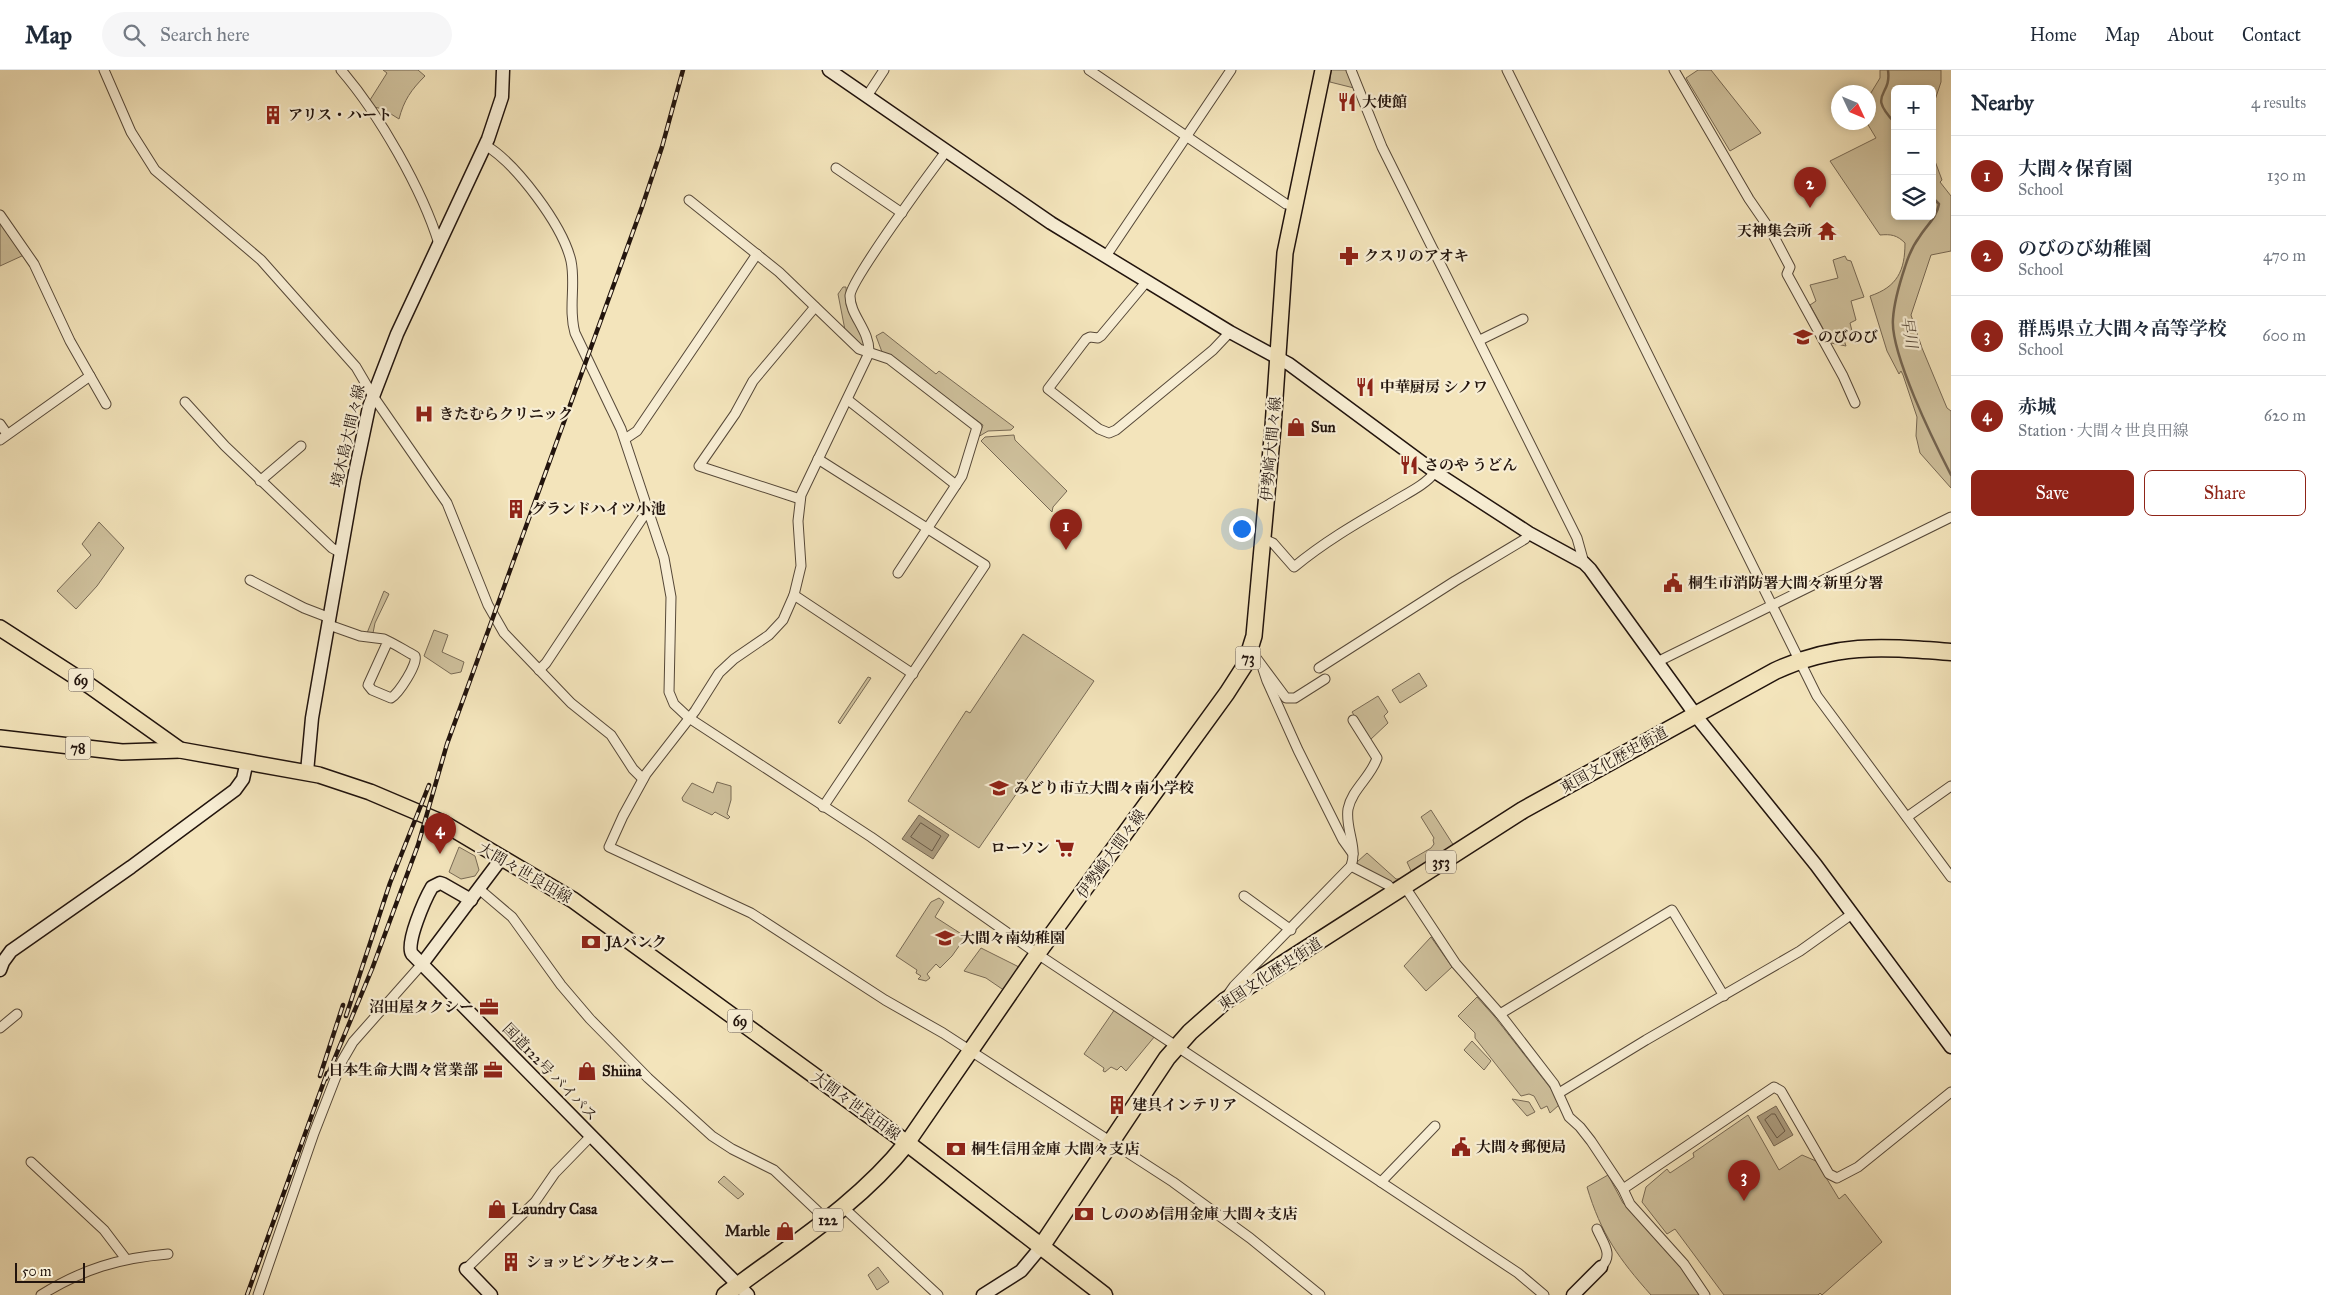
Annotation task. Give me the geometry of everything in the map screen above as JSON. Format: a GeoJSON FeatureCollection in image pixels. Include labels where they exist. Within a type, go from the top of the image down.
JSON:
{"type":"FeatureCollection","features":[{"type":"Feature","properties":{"kind":"highway","name":"東国文化歴史街道"},"geometry":{"type":"LineString","coordinates":[[1041,1247],[1177,1046],[1209,1014],[1228,999],[1523,810],[1743,687],[1800,660],[1838,650],[1861,648],[1951,652]]}},
{"type":"Feature","properties":{"kind":"highway","name":"122"},"geometry":{"type":"LineString","coordinates":[[725,1295],[743,1290],[788,1247],[844,1208],[877,1177],[907,1143]]}},
{"type":"Feature","properties":{"kind":"highway"},"geometry":{"type":"LineString","coordinates":[[907,1143],[1104,1295]]}},
{"type":"Feature","properties":{"kind":"main road","name":"伊勢崎大間々線"},"geometry":{"type":"LineString","coordinates":[[907,1143],[1038,954],[1227,694],[1249,655],[1255,626],[1264,539],[1283,273],[1294,206],[1323,70]]}},
{"type":"Feature","properties":{"kind":"main road","name":"大間々世良田線"},"geometry":{"type":"LineString","coordinates":[[0,628],[90,686],[180,750],[307,772],[340,781],[443,823],[501,859],[559,891],[619,932],[907,1143]]}},
{"type":"Feature","properties":{"kind":"main road","name":"78"},"geometry":{"type":"LineString","coordinates":[[0,738],[122,752],[180,750]]}},
{"type":"Feature","properties":{"kind":"street"},"geometry":{"type":"LineString","coordinates":[[104,70],[131,132],[153,167],[261,260],[351,359],[372,396],[447,503],[496,622],[509,639],[571,703],[611,735],[633,769],[643,779]]}},
{"type":"Feature","properties":{"kind":"street"},"geometry":{"type":"LineString","coordinates":[[341,70],[359,92],[403,162],[439,244]]}},
{"type":"Feature","properties":{"kind":"street","name":"境木島大間々線"},"geometry":{"type":"LineString","coordinates":[[307,772],[312,718],[360,446],[372,396],[397,334],[485,145],[502,97],[503,70]]}},
{"type":"Feature","properties":{"kind":"street"},"geometry":{"type":"LineString","coordinates":[[829,70],[1051,223],[1230,332],[1278,358],[1318,385],[1436,472],[1529,533],[1584,563],[1696,714],[1852,914],[1951,1047]]}},
{"type":"Feature","properties":{"kind":"street"},"geometry":{"type":"LineString","coordinates":[[867,96],[884,70]]}},
{"type":"Feature","properties":{"kind":"street"},"geometry":{"type":"LineString","coordinates":[[1089,70],[1185,137],[1286,204],[1294,206]]}},
{"type":"Feature","properties":{"kind":"street"},"geometry":{"type":"LineString","coordinates":[[1106,256],[1231,70]]}},
{"type":"Feature","properties":{"kind":"street"},"geometry":{"type":"LineString","coordinates":[[1351,70],[1382,146],[1577,538],[1584,563]]}},
{"type":"Feature","properties":{"kind":"street"},"geometry":{"type":"LineString","coordinates":[[1507,70],[1817,696],[1951,876]]}},
{"type":"Feature","properties":{"kind":"street"},"geometry":{"type":"LineString","coordinates":[[1674,70],[1749,199],[1771,231],[1790,267],[1786,274],[1843,376],[1855,403]]}},
{"type":"Feature","properties":{"kind":"street"},"geometry":{"type":"LineString","coordinates":[[485,145],[501,156],[534,192],[563,242],[571,262],[572,317],[575,333],[625,439],[664,558],[671,597],[669,692],[674,704],[689,718],[938,882],[1038,954],[1518,1273],[1544,1295]]}},
{"type":"Feature","properties":{"kind":"street"},"geometry":{"type":"LineString","coordinates":[[946,150],[902,213],[851,292],[852,304],[868,338],[869,353],[800,500],[798,521],[801,560],[794,595],[779,625],[728,664],[715,678],[689,718],[643,779],[609,847],[751,913],[885,1000],[935,1028],[1111,1141],[1206,1206],[1320,1295]]}},
{"type":"Feature","properties":{"kind":"street"},"geometry":{"type":"LineString","coordinates":[[836,168],[902,213]]}},
{"type":"Feature","properties":{"kind":"street"},"geometry":{"type":"LineString","coordinates":[[689,200],[757,254],[859,349],[889,359],[976,425],[977,428],[962,476],[898,573]]}},
{"type":"Feature","properties":{"kind":"street"},"geometry":{"type":"LineString","coordinates":[[0,215],[34,264],[50,294],[70,341],[106,404]]}},
{"type":"Feature","properties":{"kind":"street"},"geometry":{"type":"LineString","coordinates":[[625,439],[637,431],[757,254]]}},
{"type":"Feature","properties":{"kind":"street"},"geometry":{"type":"LineString","coordinates":[[1147,280],[1101,336],[1086,339],[1048,389],[1099,429],[1109,433],[1116,430],[1214,350],[1230,332]]}},
{"type":"Feature","properties":{"kind":"street"},"geometry":{"type":"LineString","coordinates":[[800,500],[698,466],[735,414],[753,381],[815,307]]}},
{"type":"Feature","properties":{"kind":"street"},"geometry":{"type":"LineString","coordinates":[[1480,340],[1522,319]]}},
{"type":"Feature","properties":{"kind":"street"},"geometry":{"type":"LineString","coordinates":[[0,440],[90,376]]}},
{"type":"Feature","properties":{"kind":"street"},"geometry":{"type":"LineString","coordinates":[[848,400],[956,485]]}},
{"type":"Feature","properties":{"kind":"street"},"geometry":{"type":"LineString","coordinates":[[185,402],[219,440],[260,481],[332,548],[342,553]]}},
{"type":"Feature","properties":{"kind":"street"},"geometry":{"type":"LineString","coordinates":[[0,424],[7,434]]}},
{"type":"Feature","properties":{"kind":"street"},"geometry":{"type":"LineString","coordinates":[[260,481],[301,446]]}},
{"type":"Feature","properties":{"kind":"street"},"geometry":{"type":"LineString","coordinates":[[818,459],[985,565],[823,807]]}},
{"type":"Feature","properties":{"kind":"street"},"geometry":{"type":"LineString","coordinates":[[1264,539],[1273,543],[1294,567],[1318,546],[1413,490],[1436,472]]}},
{"type":"Feature","properties":{"kind":"street"},"geometry":{"type":"LineString","coordinates":[[539,670],[644,517],[650,513]]}},
{"type":"Feature","properties":{"kind":"street"},"geometry":{"type":"LineString","coordinates":[[1657,662],[1951,517]]}},
{"type":"Feature","properties":{"kind":"street"},"geometry":{"type":"LineString","coordinates":[[1319,668],[1455,581],[1525,539],[1529,533]]}},
{"type":"Feature","properties":{"kind":"street"},"geometry":{"type":"LineString","coordinates":[[250,580],[360,636],[388,641],[416,659],[415,664],[397,693],[390,698],[372,690],[368,685],[388,641]]}},
{"type":"Feature","properties":{"kind":"street"},"geometry":{"type":"LineString","coordinates":[[794,595],[913,674]]}},
{"type":"Feature","properties":{"kind":"street"},"geometry":{"type":"LineString","coordinates":[[1249,655],[1257,659],[1284,696],[1290,698],[1295,698],[1325,680]]}},
{"type":"Feature","properties":{"kind":"street"},"geometry":{"type":"LineString","coordinates":[[1263,669],[1266,681],[1298,750],[1343,840],[1353,855]]}},
{"type":"Feature","properties":{"kind":"street"},"geometry":{"type":"LineString","coordinates":[[1228,999],[1234,986],[1291,930],[1351,866],[1353,855],[1348,822],[1349,805],[1377,758],[1353,720]]}},
{"type":"Feature","properties":{"kind":"street"},"geometry":{"type":"LineString","coordinates":[[0,970],[5,958],[11,951],[235,790],[243,779],[247,761]]}},
{"type":"Feature","properties":{"kind":"street"},"geometry":{"type":"LineString","coordinates":[[1907,817],[1951,786]]}},
{"type":"Feature","properties":{"kind":"street"},"geometry":{"type":"LineString","coordinates":[[258,1295],[310,1142],[342,1061],[353,1042],[422,964],[501,859]]}},
{"type":"Feature","properties":{"kind":"street"},"geometry":{"type":"LineString","coordinates":[[1351,866],[1400,890],[1456,964],[1500,1014],[1558,1093],[1568,1117],[1580,1127],[1623,1189],[1637,1213],[1684,1264],[1705,1295]]}},
{"type":"Feature","properties":{"kind":"street","name":"国道122号 バイパス"},"geometry":{"type":"LineString","coordinates":[[471,900],[444,884],[440,883],[432,887],[409,945],[412,954],[743,1290]]}},
{"type":"Feature","properties":{"kind":"street"},"geometry":{"type":"LineString","coordinates":[[479,889],[512,917],[566,991],[648,1078],[712,1136],[732,1149],[774,1170],[828,1220]]}},
{"type":"Feature","properties":{"kind":"street"},"geometry":{"type":"LineString","coordinates":[[1244,896],[1291,930]]}},
{"type":"Feature","properties":{"kind":"street"},"geometry":{"type":"LineString","coordinates":[[1500,1014],[1672,910],[1724,996]]}},
{"type":"Feature","properties":{"kind":"street"},"geometry":{"type":"LineString","coordinates":[[1558,1093],[1800,950],[1852,914]]}},
{"type":"Feature","properties":{"kind":"street"},"geometry":{"type":"LineString","coordinates":[[0,1028],[17,1014]]}},
{"type":"Feature","properties":{"kind":"street"},"geometry":{"type":"LineString","coordinates":[[1623,1189],[1774,1087],[1781,1091],[1829,1174],[1837,1178],[1858,1167],[1951,1092]]}},
{"type":"Feature","properties":{"kind":"street"},"geometry":{"type":"LineString","coordinates":[[1381,1182],[1435,1126]]}},
{"type":"Feature","properties":{"kind":"street"},"geometry":{"type":"LineString","coordinates":[[491,1295],[466,1269],[539,1197],[555,1173],[591,1136]]}},
{"type":"Feature","properties":{"kind":"street"},"geometry":{"type":"LineString","coordinates":[[31,1162],[104,1230],[126,1259]]}},
{"type":"Feature","properties":{"kind":"street"},"geometry":{"type":"LineString","coordinates":[[844,1208],[938,1295]]}},
{"type":"Feature","properties":{"kind":"street"},"geometry":{"type":"LineString","coordinates":[[1574,1295],[1608,1261],[1608,1254],[1596,1229]]}},
{"type":"Feature","properties":{"kind":"street"},"geometry":{"type":"LineString","coordinates":[[983,1295],[1021,1271],[1041,1247]]}},
{"type":"Feature","properties":{"kind":"street"},"geometry":{"type":"LineString","coordinates":[[41,1295],[80,1273],[126,1259],[168,1254]]}},
{"type":"Feature","properties":{"kind":"shaded area"},"geometry":{"type":"Polygon","coordinates":[[[383,70],[418,70],[425,76],[409,96],[403,106],[399,119],[383,109],[374,107],[370,100],[387,73],[383,70]]]}},
{"type":"Feature","properties":{"kind":"shaded area"},"geometry":{"type":"Polygon","coordinates":[[[1331,70],[1347,70],[1354,88],[1330,82],[1331,70]]]}},
{"type":"Feature","properties":{"kind":"shaded area"},"geometry":{"type":"Polygon","coordinates":[[[1698,70],[1711,70],[1761,133],[1730,151],[1686,78],[1698,70]]]}},
{"type":"Feature","properties":{"kind":"shaded area"},"geometry":{"type":"Polygon","coordinates":[[[1880,70],[1941,70],[1941,82],[1936,97],[1936,85],[1891,85],[1891,220],[1936,220],[1936,164],[1942,180],[1940,182],[1951,196],[1951,251],[1931,255],[1911,315],[1922,348],[1947,408],[1951,411],[1951,488],[1920,453],[1916,436],[1917,417],[1903,375],[1901,371],[1899,374],[1887,351],[1870,296],[1887,288],[1898,277],[1905,253],[1905,243],[1894,236],[1880,235],[1830,161],[1876,138],[1871,130],[1876,130],[1876,85],[1880,78],[1880,70]]]}},
{"type":"Feature","properties":{"kind":"shaded area"},"geometry":{"type":"Polygon","coordinates":[[[0,220],[24,255],[0,266],[0,220]]]}},
{"type":"Feature","properties":{"kind":"shaded area"},"geometry":{"type":"Polygon","coordinates":[[[1845,256],[1847,260],[1851,261],[1864,297],[1851,301],[1856,320],[1850,323],[1852,331],[1847,333],[1844,340],[1846,346],[1831,343],[1810,305],[1816,301],[1810,285],[1838,278],[1833,260],[1845,256]]]}},
{"type":"Feature","properties":{"kind":"shaded area"},"geometry":{"type":"Polygon","coordinates":[[[843,287],[846,287],[848,302],[863,340],[865,347],[862,349],[845,330],[838,294],[843,287]]]}},
{"type":"Feature","properties":{"kind":"shaded area"},"geometry":{"type":"Polygon","coordinates":[[[883,332],[936,374],[939,371],[1014,427],[1011,430],[988,431],[978,437],[983,425],[900,363],[882,352],[876,336],[883,332]]]}},
{"type":"Feature","properties":{"kind":"shaded area"},"geometry":{"type":"Polygon","coordinates":[[[1014,435],[1015,440],[1067,491],[1053,507],[1052,512],[981,441],[985,437],[1014,435]]]}},
{"type":"Feature","properties":{"kind":"shaded area"},"geometry":{"type":"Polygon","coordinates":[[[99,522],[124,548],[97,586],[76,609],[57,591],[91,555],[82,544],[99,522]]]}},
{"type":"Feature","properties":{"kind":"shaded area"},"geometry":{"type":"Polygon","coordinates":[[[384,591],[389,594],[375,623],[373,633],[367,633],[384,591]]]}},
{"type":"Feature","properties":{"kind":"shaded area"},"geometry":{"type":"Polygon","coordinates":[[[434,630],[448,635],[442,652],[464,662],[461,672],[451,674],[424,656],[434,630]]]}},
{"type":"Feature","properties":{"kind":"shaded area"},"geometry":{"type":"Polygon","coordinates":[[[1023,634],[1094,681],[979,848],[908,801],[966,711],[970,713],[1023,634]]]}},
{"type":"Feature","properties":{"kind":"shaded area"},"geometry":{"type":"Polygon","coordinates":[[[1419,673],[1427,686],[1400,703],[1392,690],[1419,673]]]}},
{"type":"Feature","properties":{"kind":"shaded area"},"geometry":{"type":"Polygon","coordinates":[[[868,677],[871,678],[840,724],[838,722],[868,677]]]}},
{"type":"Feature","properties":{"kind":"shaded area"},"geometry":{"type":"Polygon","coordinates":[[[1378,696],[1388,712],[1384,716],[1388,723],[1370,740],[1352,712],[1378,696]]]}},
{"type":"Feature","properties":{"kind":"shaded area"},"geometry":{"type":"Polygon","coordinates":[[[717,782],[731,786],[731,800],[727,814],[730,817],[728,819],[715,812],[712,815],[683,801],[682,798],[692,783],[713,793],[717,782]]]}},
{"type":"Feature","properties":{"kind":"shaded area"},"geometry":{"type":"Polygon","coordinates":[[[1431,810],[1454,846],[1412,873],[1407,862],[1431,848],[1434,844],[1434,838],[1421,817],[1431,810]]]}},
{"type":"Feature","properties":{"kind":"shaded area"},"geometry":{"type":"Polygon","coordinates":[[[459,847],[475,856],[479,870],[475,876],[461,879],[449,872],[459,847]]]}},
{"type":"Feature","properties":{"kind":"shaded area"},"geometry":{"type":"Polygon","coordinates":[[[1367,853],[1396,879],[1403,879],[1394,884],[1357,865],[1357,862],[1367,853]]]}},
{"type":"Feature","properties":{"kind":"shaded area"},"geometry":{"type":"Polygon","coordinates":[[[939,898],[944,902],[935,917],[963,935],[964,939],[952,956],[940,968],[936,964],[927,974],[930,978],[926,981],[918,979],[921,976],[916,973],[917,970],[896,956],[931,902],[939,898]]]}},
{"type":"Feature","properties":{"kind":"shaded area"},"geometry":{"type":"Polygon","coordinates":[[[1431,937],[1452,967],[1426,991],[1404,966],[1431,937]]]}},
{"type":"Feature","properties":{"kind":"shaded area"},"geometry":{"type":"Polygon","coordinates":[[[981,948],[1021,968],[1005,991],[986,978],[964,971],[981,948]]]}},
{"type":"Feature","properties":{"kind":"shaded area"},"geometry":{"type":"Polygon","coordinates":[[[1477,997],[1555,1094],[1559,1105],[1550,1113],[1547,1106],[1541,1109],[1534,1096],[1529,1094],[1521,1096],[1475,1038],[1475,1033],[1458,1016],[1477,997]]]}},
{"type":"Feature","properties":{"kind":"shaded area"},"geometry":{"type":"Polygon","coordinates":[[[1115,1009],[1155,1036],[1126,1071],[1121,1066],[1117,1070],[1111,1067],[1105,1072],[1103,1071],[1104,1068],[1084,1054],[1115,1009]]]}},
{"type":"Feature","properties":{"kind":"shaded area"},"geometry":{"type":"Polygon","coordinates":[[[1472,1041],[1491,1061],[1484,1070],[1464,1050],[1472,1041]]]}},
{"type":"Feature","properties":{"kind":"shaded area"},"geometry":{"type":"Polygon","coordinates":[[[1512,1099],[1529,1102],[1535,1112],[1527,1116],[1512,1099]]]}},
{"type":"Feature","properties":{"kind":"shaded area"},"geometry":{"type":"Polygon","coordinates":[[[1748,1115],[1779,1170],[1802,1155],[1816,1161],[1839,1199],[1845,1194],[1882,1242],[1822,1295],[1820,1293],[1818,1295],[1724,1295],[1675,1229],[1667,1234],[1642,1202],[1646,1187],[1667,1169],[1670,1173],[1694,1157],[1693,1153],[1748,1115]]]}},
{"type":"Feature","properties":{"kind":"shaded area"},"geometry":{"type":"Polygon","coordinates":[[[1608,1175],[1623,1203],[1686,1269],[1702,1295],[1651,1295],[1629,1270],[1612,1245],[1598,1219],[1587,1187],[1608,1175]]]}},
{"type":"Feature","properties":{"kind":"shaded area"},"geometry":{"type":"Polygon","coordinates":[[[724,1176],[744,1194],[738,1199],[718,1182],[724,1176]]]}},
{"type":"Feature","properties":{"kind":"shaded area"},"geometry":{"type":"Polygon","coordinates":[[[878,1267],[889,1282],[877,1290],[868,1275],[878,1267]]]}},
{"type":"Feature","properties":{"kind":"water"},"geometry":{"type":"Polygon","coordinates":[[[919,815],[949,835],[933,859],[902,839],[919,815]]]}},
{"type":"Feature","properties":{"kind":"water"},"geometry":{"type":"Polygon","coordinates":[[[1776,1106],[1793,1135],[1774,1146],[1757,1117],[1776,1106]]]}},
{"type":"Feature","properties":{"kind":"waterway","name":"早川"},"geometry":{"type":"LineString","coordinates":[[1888,70],[1887,86],[1881,100],[1882,106],[1891,118]]}},
{"type":"Feature","properties":{"kind":"waterway","name":"早川"},"geometry":{"type":"LineString","coordinates":[[1936,201],[1939,204],[1936,213]]}},
{"type":"Feature","properties":{"kind":"waterway","name":"早川"},"geometry":{"type":"LineString","coordinates":[[1932,220],[1911,251],[1906,263],[1895,306],[1893,319],[1894,334],[1898,353],[1914,397],[1951,475]]}},
{"type":"Feature","properties":{"kind":"railway"},"geometry":{"type":"LineString","coordinates":[[326,1079],[372,969],[418,845],[447,744],[642,207],[662,147],[683,70]]}},
{"type":"Feature","properties":{"kind":"railway"},"geometry":{"type":"LineString","coordinates":[[346,1016],[390,883],[429,785]]}},
{"type":"Feature","properties":{"kind":"railway"},"geometry":{"type":"LineString","coordinates":[[320,1076],[343,1005]]}},
{"type":"Feature","properties":{"kind":"railway"},"geometry":{"type":"LineString","coordinates":[[247,1295],[327,1073]]}},
{"type":"Feature","properties":{"kind":"place","name":"大使館"},"geometry":{"type":"Point","coordinates":[1347,102]}},
{"type":"Feature","properties":{"kind":"place","name":"アリス・ハート"},"geometry":{"type":"Point","coordinates":[273,115]}},
{"type":"Feature","properties":{"kind":"place","name":"のびのび幼稚園"},"geometry":{"type":"Point","coordinates":[1810,208]}},
{"type":"Feature","properties":{"kind":"place","name":"天神集会所"},"geometry":{"type":"Point","coordinates":[1827,231]}},
{"type":"Feature","properties":{"kind":"place","name":"クスリのアオキ"},"geometry":{"type":"Point","coordinates":[1349,256]}},
{"type":"Feature","properties":{"kind":"place","name":"のびのび"},"geometry":{"type":"Point","coordinates":[1803,337]}},
{"type":"Feature","properties":{"kind":"place","name":"中華厨房 シノワ"},"geometry":{"type":"Point","coordinates":[1365,387]}},
{"type":"Feature","properties":{"kind":"place","name":"きたむらクリニック"},"geometry":{"type":"Point","coordinates":[424,414]}},
{"type":"Feature","properties":{"kind":"place","name":"Sun"},"geometry":{"type":"Point","coordinates":[1296,427]}},
{"type":"Feature","properties":{"kind":"place","name":"さのや うどん"},"geometry":{"type":"Point","coordinates":[1409,465]}},
{"type":"Feature","properties":{"kind":"place","name":"グランドハイツ小池"},"geometry":{"type":"Point","coordinates":[516,509]}},
{"type":"Feature","properties":{"kind":"place","name":"大間々保育園"},"geometry":{"type":"Point","coordinates":[1066,550]}},
{"type":"Feature","properties":{"kind":"place","name":"桐生市消防署大間々新里分署"},"geometry":{"type":"Point","coordinates":[1673,583]}},
{"type":"Feature","properties":{"kind":"place","name":"みどり市立大間々南小学校"},"geometry":{"type":"Point","coordinates":[999,788]}},
{"type":"Feature","properties":{"kind":"place","name":"ローソン"},"geometry":{"type":"Point","coordinates":[1065,848]}},
{"type":"Feature","properties":{"kind":"place","name":"赤城"},"geometry":{"type":"Point","coordinates":[440,854]}},
{"type":"Feature","properties":{"kind":"place","name":"大間々南幼稚園"},"geometry":{"type":"Point","coordinates":[945,938]}},
{"type":"Feature","properties":{"kind":"place","name":"JAバンク"},"geometry":{"type":"Point","coordinates":[591,942]}},
{"type":"Feature","properties":{"kind":"place","name":"沼田屋タクシー"},"geometry":{"type":"Point","coordinates":[489,1007]}},
{"type":"Feature","properties":{"kind":"place","name":"日本生命大間々営業部"},"geometry":{"type":"Point","coordinates":[493,1070]}},
{"type":"Feature","properties":{"kind":"place","name":"Shiina"},"geometry":{"type":"Point","coordinates":[587,1071]}},
{"type":"Feature","properties":{"kind":"place","name":"建具インテリア"},"geometry":{"type":"Point","coordinates":[1117,1105]}},
{"type":"Feature","properties":{"kind":"place","name":"大間々郵便局"},"geometry":{"type":"Point","coordinates":[1461,1147]}},
{"type":"Feature","properties":{"kind":"place","name":"桐生信用金庫 大間々支店"},"geometry":{"type":"Point","coordinates":[956,1149]}},
{"type":"Feature","properties":{"kind":"place","name":"群馬県立大間々高等学校"},"geometry":{"type":"Point","coordinates":[1744,1201]}},
{"type":"Feature","properties":{"kind":"place","name":"Laundry Casa"},"geometry":{"type":"Point","coordinates":[497,1209]}},
{"type":"Feature","properties":{"kind":"place","name":"しののめ信用金庫 大間々支店"},"geometry":{"type":"Point","coordinates":[1084,1214]}},
{"type":"Feature","properties":{"kind":"place","name":"Marble"},"geometry":{"type":"Point","coordinates":[785,1231]}},
{"type":"Feature","properties":{"kind":"place","name":"ショッピングセンター"},"geometry":{"type":"Point","coordinates":[511,1262]}}]}
